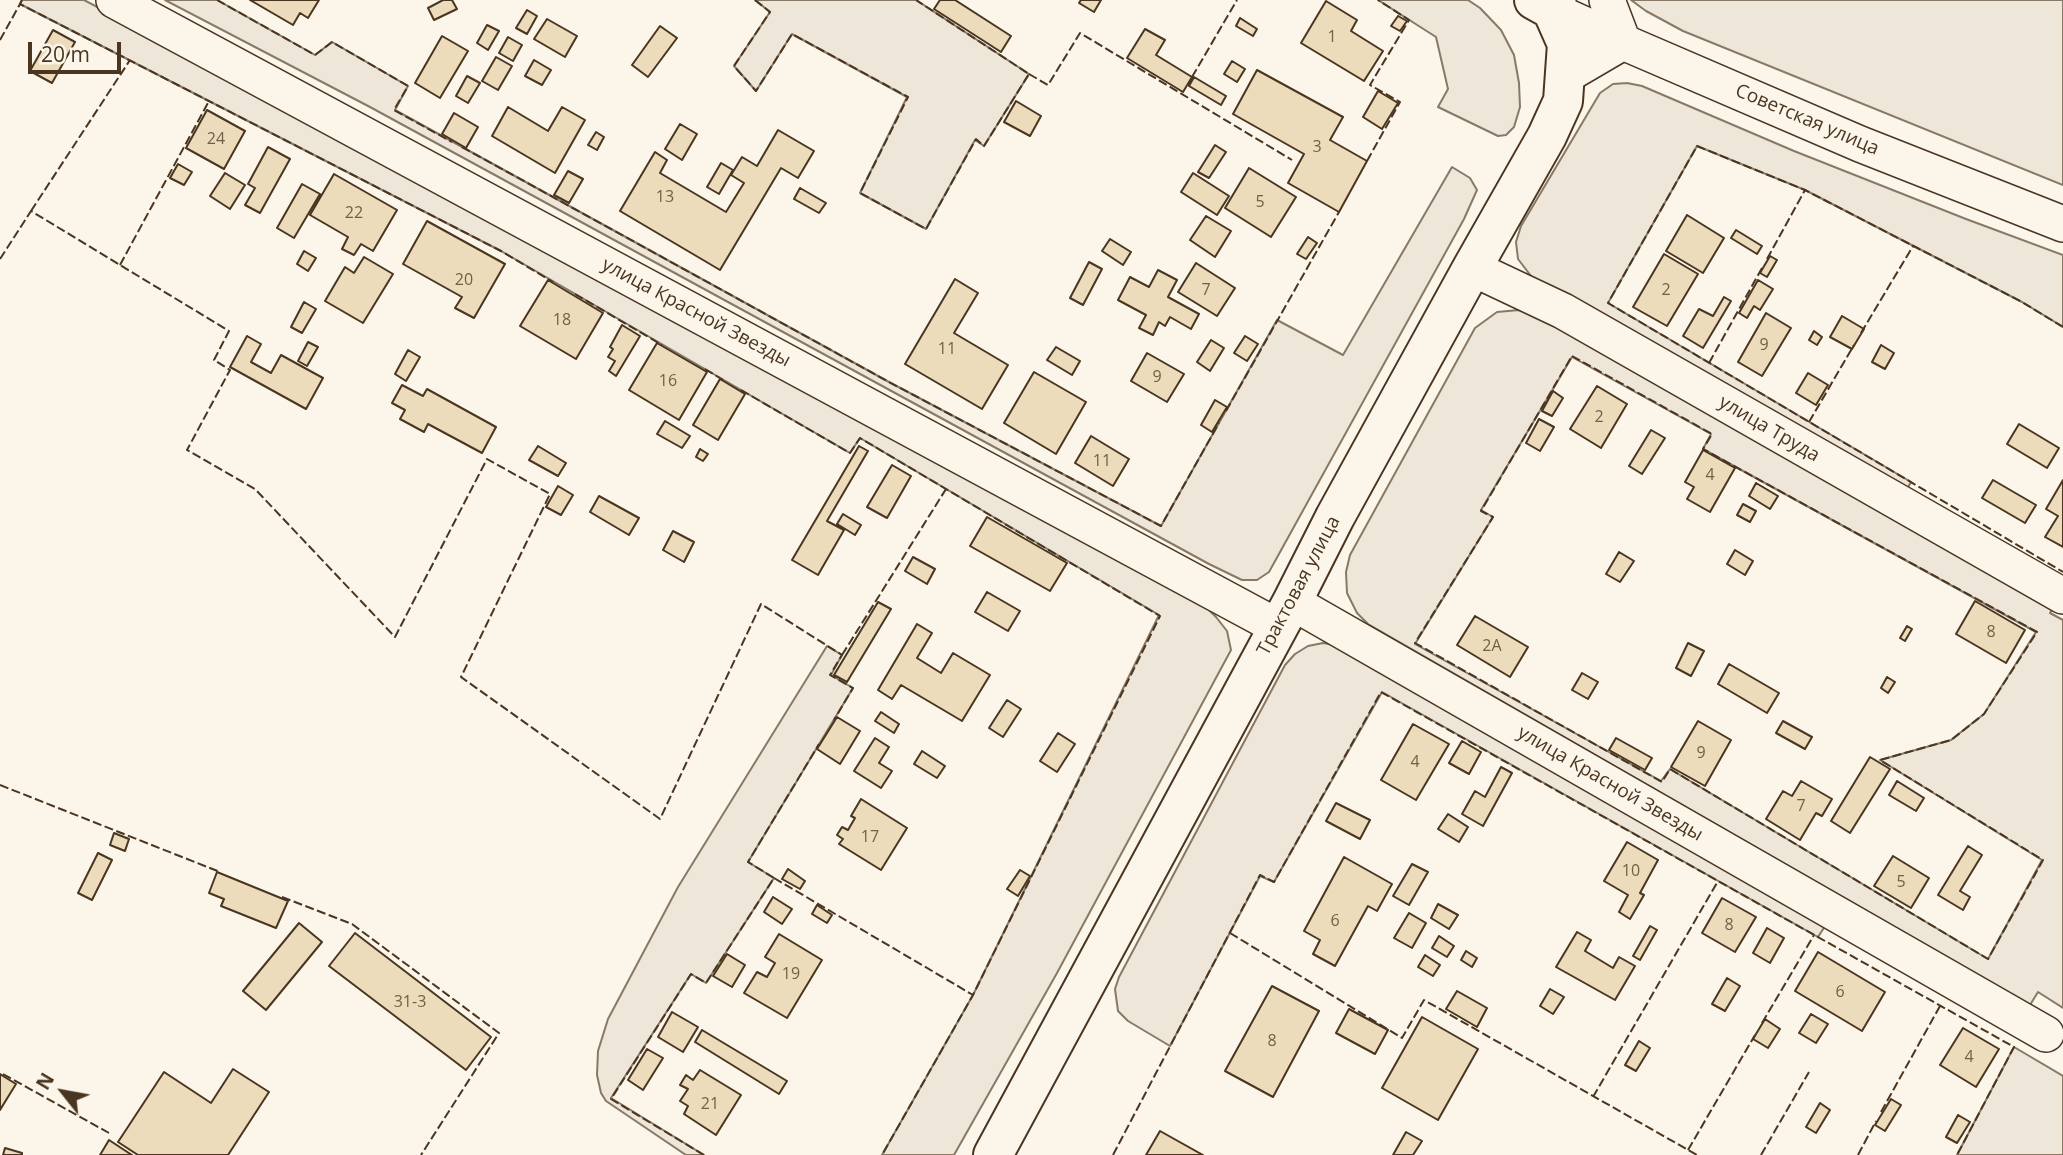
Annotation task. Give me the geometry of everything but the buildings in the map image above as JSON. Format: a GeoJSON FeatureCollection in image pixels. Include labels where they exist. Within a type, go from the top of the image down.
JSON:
{"type":"FeatureCollection","features":[{"type":"Feature","properties":{"kind":"highway","name":"Трактовая улица"},"geometry":{"type":"LineString","coordinates":[[993,1155],[1285,615],[1335,517],[1547,136],[1563,102],[1567,44],[1548,3]]}},
{"type":"Feature","properties":{"kind":"street","name":"улица Красной Звезды"},"geometry":{"type":"LineString","coordinates":[[114,0],[1285,615],[2046,1034]]}},
{"type":"Feature","properties":{"kind":"street"},"geometry":{"type":"LineString","coordinates":[[1565,76],[1623,42],[1607,0]]}},
{"type":"Feature","properties":{"kind":"street","name":"Советская улица"},"geometry":{"type":"LineString","coordinates":[[1548,3],[1623,42],[1860,144],[2063,224]]}},
{"type":"Feature","properties":{"kind":"street","name":"улица Труда"},"geometry":{"type":"LineString","coordinates":[[1472,268],[1563,311],[2063,596]]}},
{"type":"Feature","properties":{"kind":"shaded area"},"geometry":{"type":"Polygon","coordinates":[[[22,0],[84,0],[627,284],[1206,607],[1216,617],[1227,631],[1231,650],[1057,973],[954,1155],[882,1155],[973,995],[1159,615],[860,438],[850,453],[501,251],[20,4],[22,0]]]}},
{"type":"Feature","properties":{"kind":"shaded area"},"geometry":{"type":"Polygon","coordinates":[[[165,0],[217,0],[315,55],[332,42],[408,86],[395,110],[889,382],[1161,526],[1277,320],[1343,355],[1452,167],[1470,178],[1477,190],[1464,219],[1269,572],[1257,580],[1242,580],[370,107],[165,0]]]}},
{"type":"Feature","properties":{"kind":"shaded area"},"geometry":{"type":"Polygon","coordinates":[[[755,0],[916,0],[1029,74],[984,146],[975,140],[926,229],[860,193],[907,97],[792,34],[756,91],[734,66],[770,12],[755,0]]]}},
{"type":"Feature","properties":{"kind":"shaded area"},"geometry":{"type":"Polygon","coordinates":[[[1378,0],[1468,0],[1480,8],[1501,30],[1514,55],[1520,107],[1514,127],[1506,135],[1498,136],[1438,107],[1448,89],[1436,37],[1378,0]]]}},
{"type":"Feature","properties":{"kind":"shaded area"},"geometry":{"type":"Polygon","coordinates":[[[1631,0],[2063,0],[2063,185],[1683,31],[1631,0]]]}},
{"type":"Feature","properties":{"kind":"shaded area"},"geometry":{"type":"Polygon","coordinates":[[[1613,84],[1642,86],[1794,151],[2063,255],[2063,327],[2022,302],[1805,190],[1697,146],[1608,303],[1911,482],[1907,489],[1550,289],[1531,276],[1518,259],[1516,242],[1521,226],[1600,93],[1613,84]]]}},
{"type":"Feature","properties":{"kind":"shaded area"},"geometry":{"type":"Polygon","coordinates":[[[1519,310],[1548,318],[2054,607],[2050,613],[2063,620],[2063,1008],[2038,992],[2030,1005],[1368,624],[1357,613],[1347,593],[1346,572],[1350,555],[1475,328],[1497,312],[1519,310]],[[1572,357],[1481,510],[1493,517],[1415,644],[1661,781],[1670,769],[1988,959],[2042,860],[1880,760],[1951,740],[1984,714],[2036,632],[1703,449],[1711,434],[1572,357]]]}},
{"type":"Feature","properties":{"kind":"shaded area"},"geometry":{"type":"Polygon","coordinates":[[[1323,643],[1335,645],[1829,920],[1818,937],[1382,692],[1274,882],[1260,876],[1170,1046],[1128,1021],[1118,1011],[1115,989],[1119,977],[1285,665],[1295,654],[1308,646],[1323,643]]]}},
{"type":"Feature","properties":{"kind":"shaded area"},"geometry":{"type":"Polygon","coordinates":[[[827,646],[842,655],[831,675],[853,688],[748,862],[774,878],[706,983],[691,974],[611,1098],[704,1155],[686,1155],[606,1101],[601,1093],[597,1075],[598,1051],[608,1019],[678,887],[827,646]]]}},
{"type":"Feature","properties":{"kind":"shaded area"},"geometry":{"type":"Polygon","coordinates":[[[2014,1047],[2063,1076],[2063,1155],[1957,1155],[2014,1047]]]}},
{"type":"Feature","properties":{"kind":"fence"},"geometry":{"type":"LineString","coordinates":[[22,0],[20,4],[501,251],[553,282]]}},
{"type":"Feature","properties":{"kind":"fence"},"geometry":{"type":"LineString","coordinates":[[217,0],[315,55],[332,42],[408,86],[394,110],[452,142]]}},
{"type":"Feature","properties":{"kind":"fence"},"geometry":{"type":"LineString","coordinates":[[755,0],[770,12],[734,66],[756,91],[792,34],[908,97],[860,193],[926,229],[976,139],[984,146],[1029,74],[916,0]]}},
{"type":"Feature","properties":{"kind":"fence"},"geometry":{"type":"LineString","coordinates":[[1192,77],[1237,0]]}},
{"type":"Feature","properties":{"kind":"fence"},"geometry":{"type":"LineString","coordinates":[[1367,161],[1400,102],[1370,85],[1409,20],[1378,0]]}},
{"type":"Feature","properties":{"kind":"fence"},"geometry":{"type":"LineString","coordinates":[[0,40],[20,4]]}},
{"type":"Feature","properties":{"kind":"fence"},"geometry":{"type":"LineString","coordinates":[[1029,74],[1048,85],[1080,33],[1292,160]]}},
{"type":"Feature","properties":{"kind":"fence"},"geometry":{"type":"LineString","coordinates":[[31,211],[130,60]]}},
{"type":"Feature","properties":{"kind":"fence"},"geometry":{"type":"LineString","coordinates":[[120,265],[209,101]]}},
{"type":"Feature","properties":{"kind":"fence"},"geometry":{"type":"LineString","coordinates":[[2063,327],[2022,302],[1805,190],[1697,146],[1608,303],[2063,572]]}},
{"type":"Feature","properties":{"kind":"fence"},"geometry":{"type":"LineString","coordinates":[[462,147],[889,382],[1161,526],[1219,423]]}},
{"type":"Feature","properties":{"kind":"fence"},"geometry":{"type":"LineString","coordinates":[[1767,259],[1805,190]]}},
{"type":"Feature","properties":{"kind":"fence"},"geometry":{"type":"LineString","coordinates":[[0,259],[31,211],[229,331],[214,360],[230,370],[187,450],[255,489],[395,637],[487,459],[550,494],[461,677],[660,819],[761,604],[842,655],[830,675],[853,688],[834,720]]}},
{"type":"Feature","properties":{"kind":"fence"},"geometry":{"type":"LineString","coordinates":[[1226,411],[1339,212]]}},
{"type":"Feature","properties":{"kind":"fence"},"geometry":{"type":"LineString","coordinates":[[1861,333],[1913,246]]}},
{"type":"Feature","properties":{"kind":"fence"},"geometry":{"type":"LineString","coordinates":[[1709,363],[1762,268]]}},
{"type":"Feature","properties":{"kind":"fence"},"geometry":{"type":"LineString","coordinates":[[575,294],[662,345]]}},
{"type":"Feature","properties":{"kind":"fence"},"geometry":{"type":"LineString","coordinates":[[1809,422],[1854,345]]}},
{"type":"Feature","properties":{"kind":"fence"},"geometry":{"type":"LineString","coordinates":[[1572,356],[1712,434],[1703,449],[2037,632],[1984,714],[1951,740],[1880,760],[2043,860],[1988,959],[1670,769],[1662,782],[1415,643],[1493,517],[1481,511],[1572,356]]}},
{"type":"Feature","properties":{"kind":"fence"},"geometry":{"type":"LineString","coordinates":[[705,369],[723,380]]}},
{"type":"Feature","properties":{"kind":"fence"},"geometry":{"type":"LineString","coordinates":[[741,390],[850,453],[860,438],[1160,616],[973,995],[882,1155]]}},
{"type":"Feature","properties":{"kind":"fence"},"geometry":{"type":"LineString","coordinates":[[842,655],[946,489]]}},
{"type":"Feature","properties":{"kind":"fence"},"geometry":{"type":"LineString","coordinates":[[1113,1155],[1260,875],[1274,882],[1381,692],[2014,1047],[1957,1155]]}},
{"type":"Feature","properties":{"kind":"fence"},"geometry":{"type":"LineString","coordinates":[[704,1155],[611,1099],[691,974],[706,983],[774,878],[748,862],[819,744]]}},
{"type":"Feature","properties":{"kind":"fence"},"geometry":{"type":"LineString","coordinates":[[0,785],[220,872]]}},
{"type":"Feature","properties":{"kind":"fence"},"geometry":{"type":"LineString","coordinates":[[774,878],[973,995]]}},
{"type":"Feature","properties":{"kind":"fence"},"geometry":{"type":"LineString","coordinates":[[1593,1097],[1718,881]]}},
{"type":"Feature","properties":{"kind":"fence"},"geometry":{"type":"LineString","coordinates":[[282,897],[352,924],[499,1033],[421,1155]]}},
{"type":"Feature","properties":{"kind":"fence"},"geometry":{"type":"LineString","coordinates":[[1230,933],[1402,1038],[1424,1000],[1697,1155]]}},
{"type":"Feature","properties":{"kind":"fence"},"geometry":{"type":"LineString","coordinates":[[1762,1023],[1814,935]]}},
{"type":"Feature","properties":{"kind":"fence"},"geometry":{"type":"LineString","coordinates":[[1881,1112],[1940,1006]]}},
{"type":"Feature","properties":{"kind":"fence"},"geometry":{"type":"LineString","coordinates":[[1688,1150],[1755,1035]]}},
{"type":"Feature","properties":{"kind":"fence"},"geometry":{"type":"LineString","coordinates":[[1761,1155],[1809,1072]]}},
{"type":"Feature","properties":{"kind":"fence"},"geometry":{"type":"LineString","coordinates":[[3,1074],[109,1133]]}},
{"type":"Feature","properties":{"kind":"fence"},"geometry":{"type":"LineString","coordinates":[[1858,1155],[1876,1121]]}}]}
